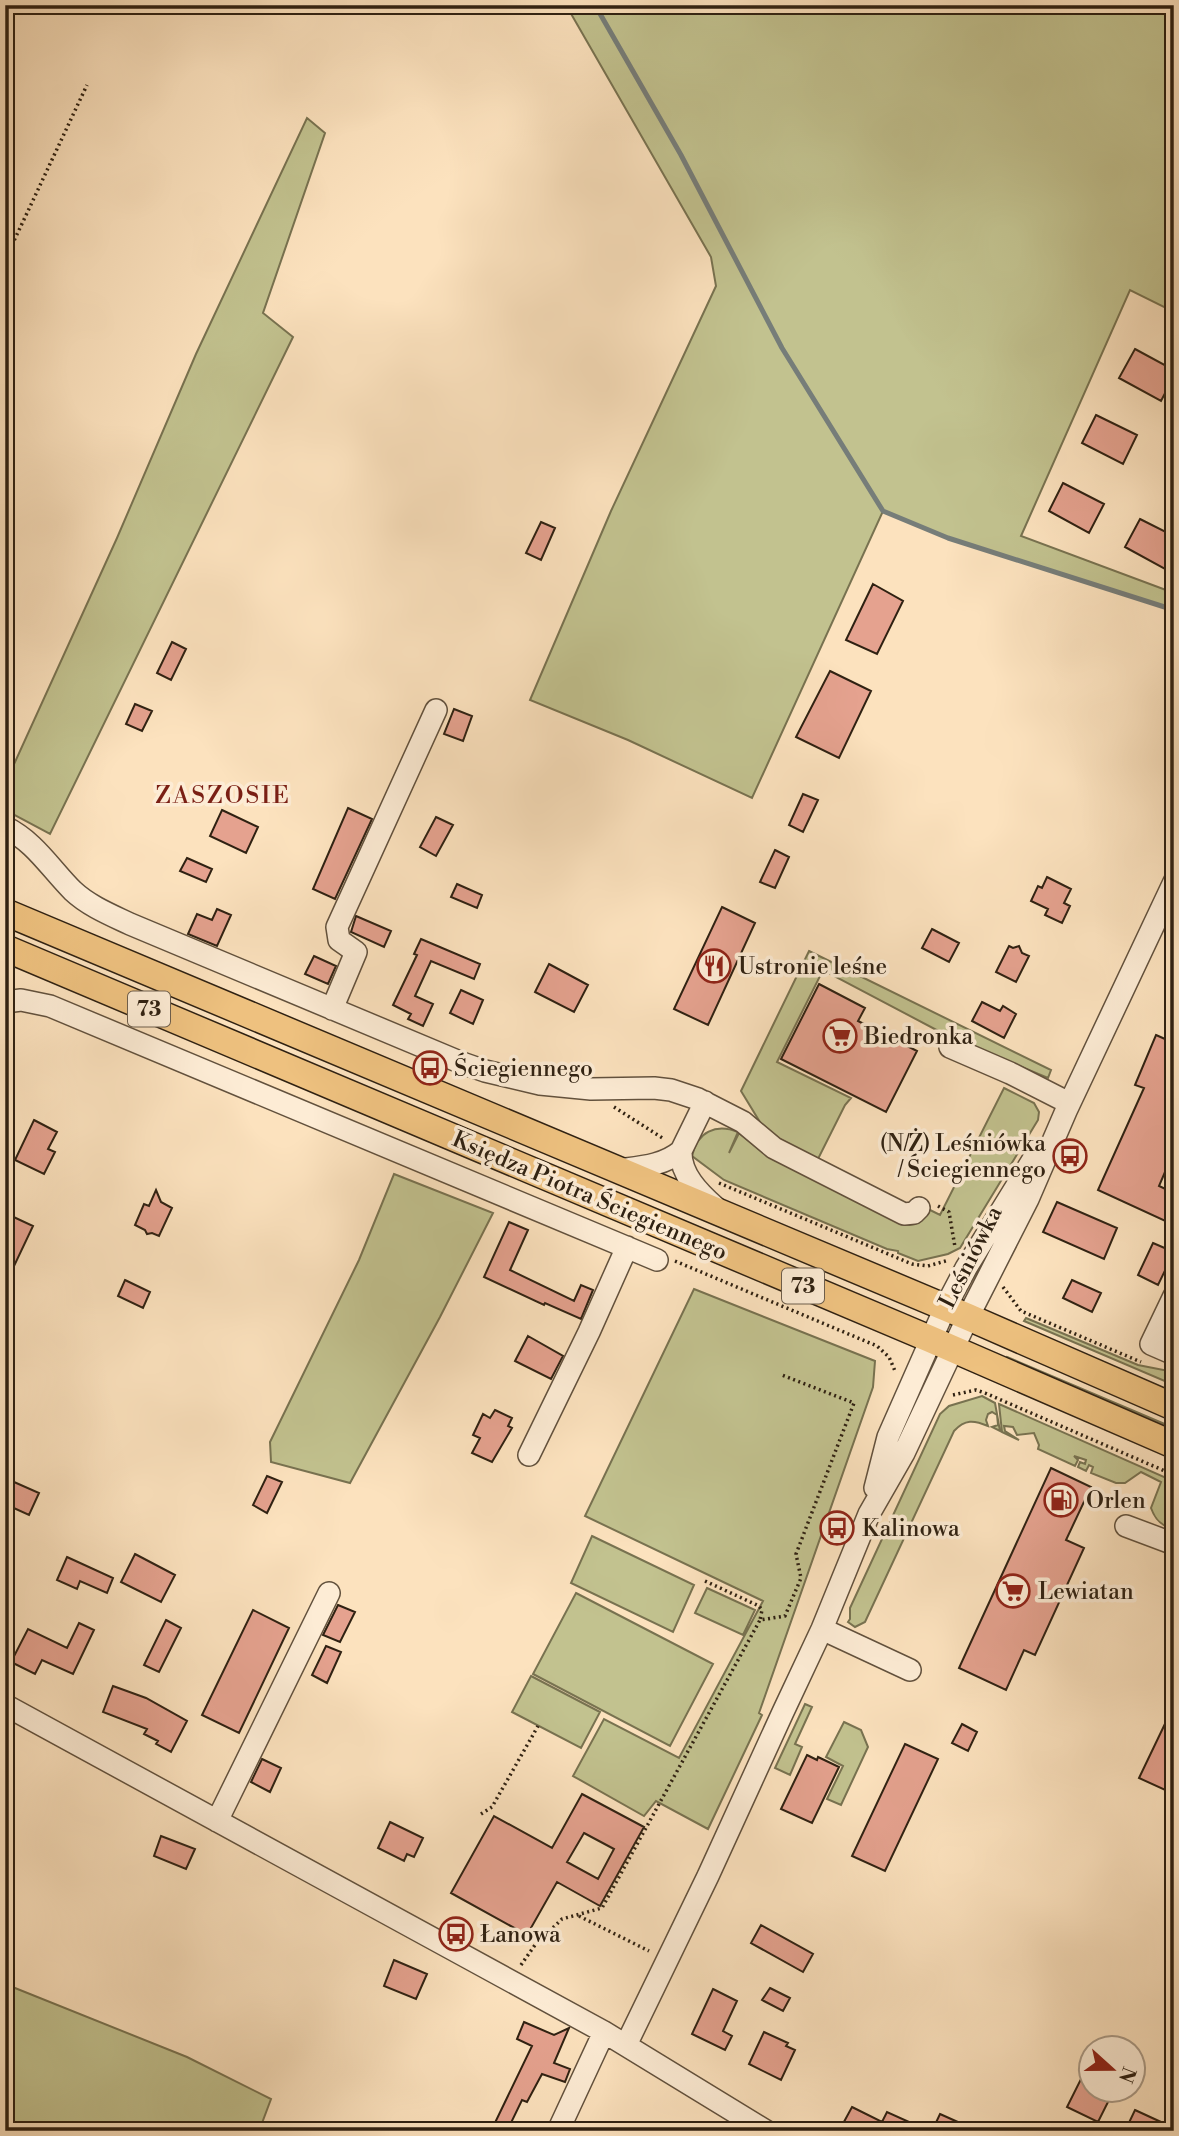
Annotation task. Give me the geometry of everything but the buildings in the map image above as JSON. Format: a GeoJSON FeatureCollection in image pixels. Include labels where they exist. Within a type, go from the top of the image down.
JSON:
{"type":"FeatureCollection","features":[{"type":"Feature","properties":{"kind":"main road","name":"Księdza Piotra Ściegiennego"},"geometry":{"type":"LineString","coordinates":[[5,912],[1174,1407]]}},
{"type":"Feature","properties":{"kind":"main road","name":"Księdza Piotra Ściegiennego"},"geometry":{"type":"LineString","coordinates":[[5,948],[1174,1445]]}},
{"type":"Feature","properties":{"kind":"street"},"geometry":{"type":"LineString","coordinates":[[332,1009],[356,952],[339,940],[337,927],[436,710]]}},
{"type":"Feature","properties":{"kind":"street"},"geometry":{"type":"LineString","coordinates":[[5,827],[34,846],[75,893],[93,906],[332,1009],[485,1071],[540,1084],[591,1089],[654,1088],[683,1093],[743,1122],[774,1148],[904,1214],[914,1213],[926,1206]]}},
{"type":"Feature","properties":{"kind":"street","name":"Leśniówka"},"geometry":{"type":"LineString","coordinates":[[957,1313],[988,1279],[1028,1199],[1174,881]]}},
{"type":"Feature","properties":{"kind":"street"},"geometry":{"type":"LineString","coordinates":[[5,1002],[21,1000],[50,1006],[657,1260]]}},
{"type":"Feature","properties":{"kind":"street"},"geometry":{"type":"LineString","coordinates":[[950,1047],[1010,1073],[1068,1107]]}},
{"type":"Feature","properties":{"kind":"street"},"geometry":{"type":"LineString","coordinates":[[618,1170],[667,1160],[705,1102]]}},
{"type":"Feature","properties":{"kind":"street","name":"Leśniówka"},"geometry":{"type":"LineString","coordinates":[[957,1313],[961,1262],[1068,1107]]}},
{"type":"Feature","properties":{"kind":"street"},"geometry":{"type":"LineString","coordinates":[[676,1148],[683,1169],[692,1183],[725,1215]]}},
{"type":"Feature","properties":{"kind":"street"},"geometry":{"type":"LineString","coordinates":[[529,1455],[589,1332],[626,1247]]}},
{"type":"Feature","properties":{"kind":"street"},"geometry":{"type":"LineString","coordinates":[[1174,1296],[1151,1344],[1174,1353]]}},
{"type":"Feature","properties":{"kind":"street"},"geometry":{"type":"LineString","coordinates":[[625,2045],[708,1876],[822,1629],[869,1514],[904,1453],[942,1345],[957,1313]]}},
{"type":"Feature","properties":{"kind":"street"},"geometry":{"type":"LineString","coordinates":[[1126,1525],[1174,1544]]}},
{"type":"Feature","properties":{"kind":"street"},"geometry":{"type":"LineString","coordinates":[[218,1821],[329,1593]]}},
{"type":"Feature","properties":{"kind":"street"},"geometry":{"type":"LineString","coordinates":[[822,1629],[910,1670]]}},
{"type":"Feature","properties":{"kind":"street"},"geometry":{"type":"LineString","coordinates":[[5,1705],[604,2032],[766,2131]]}},
{"type":"Feature","properties":{"kind":"street"},"geometry":{"type":"LineString","coordinates":[[558,2131],[604,2032]]}},
{"type":"Feature","properties":{"kind":"path"},"geometry":{"type":"LineString","coordinates":[[5,260],[88,85]]}},
{"type":"Feature","properties":{"kind":"path"},"geometry":{"type":"LineString","coordinates":[[591,1089],[596,1096],[676,1148]]}},
{"type":"Feature","properties":{"kind":"path"},"geometry":{"type":"LineString","coordinates":[[710,1176],[912,1264],[928,1266],[948,1260],[961,1262],[949,1212],[926,1206]]}},
{"type":"Feature","properties":{"kind":"path"},"geometry":{"type":"LineString","coordinates":[[988,1279],[1004,1287],[1021,1311],[1142,1363]]}},
{"type":"Feature","properties":{"kind":"path"},"geometry":{"type":"LineString","coordinates":[[760,1620],[785,1616],[801,1578],[796,1554],[854,1403],[782,1375]]}},
{"type":"Feature","properties":{"kind":"path"},"geometry":{"type":"LineString","coordinates":[[531,1950],[562,1919],[602,1908],[760,1620],[762,1610],[759,1606],[705,1581]]}},
{"type":"Feature","properties":{"kind":"path"},"geometry":{"type":"LineString","coordinates":[[481,1814],[492,1807],[538,1726]]}},
{"type":"Feature","properties":{"kind":"path"},"geometry":{"type":"LineString","coordinates":[[579,1916],[657,1955]]}},
{"type":"Feature","properties":{"kind":"green space"},"geometry":{"type":"Polygon","coordinates":[[[566,5],[1174,5],[1174,312],[1130,290],[1021,536],[1174,593],[1174,610],[948,538],[883,511],[752,798],[628,740],[530,700],[611,511],[716,286],[711,257],[566,5]]]}},
{"type":"Feature","properties":{"kind":"green space"},"geometry":{"type":"Polygon","coordinates":[[[307,118],[325,133],[263,313],[293,337],[50,834],[5,810],[5,784],[117,538],[196,354],[307,118]]]}},
{"type":"Feature","properties":{"kind":"green space"},"geometry":{"type":"Polygon","coordinates":[[[809,951],[1051,1070],[1048,1078],[946,1035],[823,970],[777,1062],[851,1098],[818,1159],[766,1132],[741,1091],[809,951]]]}},
{"type":"Feature","properties":{"kind":"green space"},"geometry":{"type":"Polygon","coordinates":[[[1004,1088],[1034,1103],[1039,1112],[1038,1120],[960,1248],[948,1254],[918,1261],[724,1180],[692,1156],[703,1135],[715,1129],[730,1129],[738,1132],[729,1153],[739,1133],[761,1151],[903,1224],[912,1225],[922,1220],[928,1209],[940,1215],[1004,1088]]]}},
{"type":"Feature","properties":{"kind":"green space"},"geometry":{"type":"Polygon","coordinates":[[[394,1174],[493,1213],[350,1483],[271,1462],[270,1442],[359,1260],[394,1174]]]}},
{"type":"Feature","properties":{"kind":"green space"},"geometry":{"type":"Polygon","coordinates":[[[694,1289],[875,1361],[873,1387],[759,1713],[762,1715],[708,1829],[656,1801],[644,1816],[573,1776],[604,1719],[679,1758],[763,1601],[585,1516],[694,1289]]]}},
{"type":"Feature","properties":{"kind":"green space"},"geometry":{"type":"Polygon","coordinates":[[[1026,1318],[1138,1365],[1174,1372],[1174,1385],[1024,1321],[1026,1318]]]}},
{"type":"Feature","properties":{"kind":"green space"},"geometry":{"type":"Polygon","coordinates":[[[1007,1357],[1174,1428],[1174,1433],[1006,1360],[1007,1357]]]}},
{"type":"Feature","properties":{"kind":"green space"},"geometry":{"type":"Polygon","coordinates":[[[982,1396],[995,1403],[1000,1431],[992,1427],[998,1425],[997,1415],[992,1412],[986,1420],[988,1426],[970,1422],[962,1424],[954,1431],[865,1622],[855,1627],[848,1622],[850,1608],[940,1414],[949,1406],[982,1396]]]}},
{"type":"Feature","properties":{"kind":"green space"},"geometry":{"type":"Polygon","coordinates":[[[999,1404],[1171,1480],[1174,1483],[1174,1528],[1159,1522],[1151,1508],[1161,1482],[1141,1472],[1125,1483],[1116,1483],[1091,1473],[1093,1467],[1089,1465],[1086,1471],[1078,1467],[1080,1462],[1085,1464],[1086,1460],[1074,1456],[1078,1460],[1075,1466],[1038,1449],[1034,1433],[1017,1435],[1013,1427],[1004,1426],[1005,1431],[1019,1440],[1002,1432],[999,1404]]]}},
{"type":"Feature","properties":{"kind":"green space"},"geometry":{"type":"Polygon","coordinates":[[[592,1536],[694,1585],[673,1632],[571,1583],[592,1536]]]}},
{"type":"Feature","properties":{"kind":"green space"},"geometry":{"type":"Polygon","coordinates":[[[707,1588],[755,1610],[743,1635],[695,1613],[707,1588]]]}},
{"type":"Feature","properties":{"kind":"green space"},"geometry":{"type":"Polygon","coordinates":[[[576,1593],[713,1664],[670,1746],[533,1674],[576,1593]]]}},
{"type":"Feature","properties":{"kind":"green space"},"geometry":{"type":"Polygon","coordinates":[[[531,1676],[600,1712],[581,1748],[512,1712],[531,1676]]]}},
{"type":"Feature","properties":{"kind":"green space"},"geometry":{"type":"Polygon","coordinates":[[[805,1704],[812,1707],[795,1744],[802,1747],[790,1775],[775,1768],[805,1704]]]}},
{"type":"Feature","properties":{"kind":"green space"},"geometry":{"type":"Polygon","coordinates":[[[844,1722],[861,1730],[868,1747],[841,1805],[827,1799],[843,1766],[826,1757],[844,1722]]]}},
{"type":"Feature","properties":{"kind":"green space"},"geometry":{"type":"Polygon","coordinates":[[[5,1984],[187,2057],[271,2099],[259,2131],[5,2131],[5,1984]]]}},
{"type":"Feature","properties":{"kind":"waterway"},"geometry":{"type":"LineString","coordinates":[[595,5],[681,155],[782,348],[883,511],[948,538],[1174,610]]}},
{"type":"Feature","properties":{"kind":"place","name":"Ustronie leśne"},"geometry":{"type":"Point","coordinates":[714,966]}},
{"type":"Feature","properties":{"kind":"place","name":"Biedronka"},"geometry":{"type":"Point","coordinates":[840,1036]}},
{"type":"Feature","properties":{"kind":"place","name":"Ściegiennego"},"geometry":{"type":"Point","coordinates":[430,1068]}},
{"type":"Feature","properties":{"kind":"place","name":"(N/Ż) Leśniówka / Ściegiennego"},"geometry":{"type":"Point","coordinates":[1070,1156]}},
{"type":"Feature","properties":{"kind":"place","name":"Orlen"},"geometry":{"type":"Point","coordinates":[1061,1500]}},
{"type":"Feature","properties":{"kind":"place","name":"Kalinowa"},"geometry":{"type":"Point","coordinates":[837,1528]}},
{"type":"Feature","properties":{"kind":"place","name":"Lewiatan"},"geometry":{"type":"Point","coordinates":[1013,1591]}},
{"type":"Feature","properties":{"kind":"place","name":"Łanowa"},"geometry":{"type":"Point","coordinates":[456,1934]}},
{"type":"Feature","properties":{"kind":"district","name":"ZASZOSIE"},"geometry":{"type":"Point","coordinates":[223,795]}}]}
